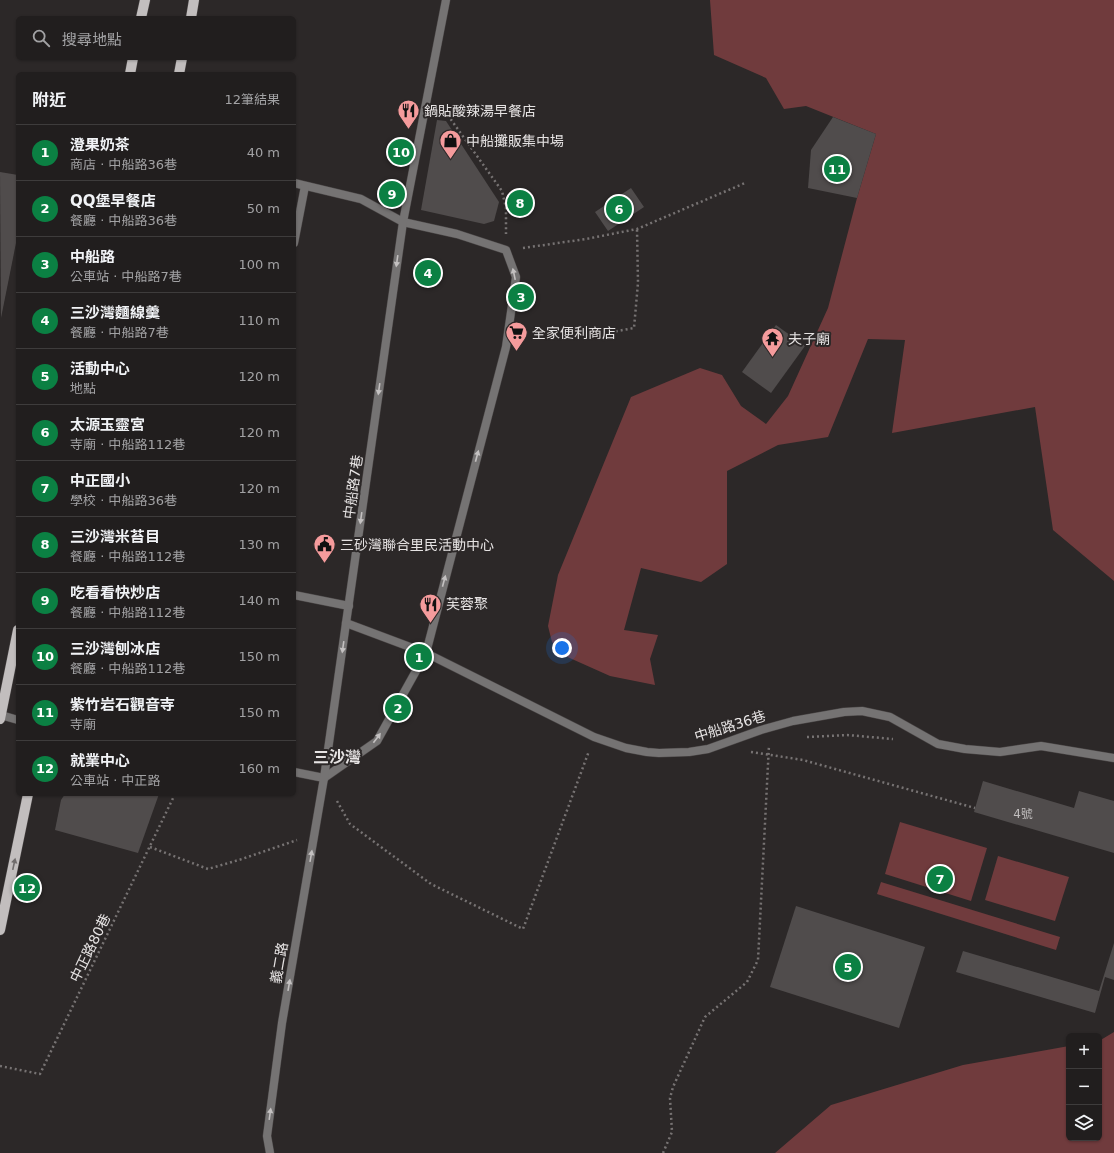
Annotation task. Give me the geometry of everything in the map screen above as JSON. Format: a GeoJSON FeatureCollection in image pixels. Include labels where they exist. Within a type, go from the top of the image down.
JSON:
{"type":"FeatureCollection","features":[{"type":"Feature","properties":{"kind":"main road"},"geometry":{"type":"LineString","coordinates":[[141,16],[145,0]]}},
{"type":"Feature","properties":{"kind":"main road"},"geometry":{"type":"LineString","coordinates":[[190,16],[194,0]]}},
{"type":"Feature","properties":{"kind":"main road"},"geometry":{"type":"LineString","coordinates":[[130,72],[133,60]]}},
{"type":"Feature","properties":{"kind":"main road"},"geometry":{"type":"LineString","coordinates":[[179,72],[182,60]]}},
{"type":"Feature","properties":{"kind":"main road"},"geometry":{"type":"LineString","coordinates":[[0,717],[16,640]]}},
{"type":"Feature","properties":{"kind":"main road"},"geometry":{"type":"LineString","coordinates":[[0,930],[28,796]]}},
{"type":"Feature","properties":{"kind":"street","name":"中船路7巷"},"geometry":{"type":"LineString","coordinates":[[324,778],[403,222],[446,0]]}},
{"type":"Feature","properties":{"kind":"street"},"geometry":{"type":"LineString","coordinates":[[296,184],[361,199],[403,222],[457,234],[506,250],[516,278],[506,347],[426,653],[377,741],[324,778],[296,772]]}},
{"type":"Feature","properties":{"kind":"street"},"geometry":{"type":"LineString","coordinates":[[296,233],[305,186]]}},
{"type":"Feature","properties":{"kind":"street"},"geometry":{"type":"LineString","coordinates":[[296,595],[349,606]]}},
{"type":"Feature","properties":{"kind":"street","name":"中船路36巷"},"geometry":{"type":"LineString","coordinates":[[346,623],[426,653],[594,736],[626,748],[647,752],[689,752],[708,749],[761,730],[793,721],[844,712],[862,711],[890,717],[938,744],[965,749],[1000,752],[1041,746],[1114,758]]}},
{"type":"Feature","properties":{"kind":"street"},"geometry":{"type":"LineString","coordinates":[[0,717],[16,720]]}},
{"type":"Feature","properties":{"kind":"street","name":"義二路"},"geometry":{"type":"LineString","coordinates":[[270,1153],[267,1136],[281,1031],[324,778]]}},
{"type":"Feature","properties":{"kind":"path"},"geometry":{"type":"LineString","coordinates":[[428,88],[502,191],[506,208],[506,250],[586,239],[637,229],[745,183]]}},
{"type":"Feature","properties":{"kind":"path"},"geometry":{"type":"LineString","coordinates":[[601,334],[634,328],[638,283],[637,229]]}},
{"type":"Feature","properties":{"kind":"path"},"geometry":{"type":"LineString","coordinates":[[800,737],[847,735],[899,739]]}},
{"type":"Feature","properties":{"kind":"path"},"geometry":{"type":"LineString","coordinates":[[324,778],[350,824],[431,884],[523,929],[594,736]]}},
{"type":"Feature","properties":{"kind":"path"},"geometry":{"type":"LineString","coordinates":[[663,1153],[672,1132],[670,1098],[673,1087],[705,1017],[746,982],[758,960],[768,754],[770,742]]}},
{"type":"Feature","properties":{"kind":"path"},"geometry":{"type":"LineString","coordinates":[[768,754],[802,760],[975,808]]}},
{"type":"Feature","properties":{"kind":"path","name":"中正路80巷"},"geometry":{"type":"LineString","coordinates":[[0,1066],[40,1074],[174,796]]}},
{"type":"Feature","properties":{"kind":"path"},"geometry":{"type":"LineString","coordinates":[[150,847],[208,869],[242,860],[315,834]]}},
{"type":"Feature","properties":{"kind":"shaded area"},"geometry":{"type":"Polygon","coordinates":[[[710,0],[1114,0],[1114,581],[1053,530],[1035,407],[892,433],[905,340],[868,339],[828,437],[778,445],[727,471],[727,564],[701,582],[641,568],[624,630],[658,635],[650,659],[655,685],[610,676],[563,655],[552,642],[548,626],[558,575],[631,397],[700,368],[722,375],[741,406],[766,424],[788,396],[828,308],[857,198],[876,134],[806,106],[784,109],[766,78],[714,55],[710,0]]]}},
{"type":"Feature","properties":{"kind":"shaded area"},"geometry":{"type":"Polygon","coordinates":[[[900,822],[987,848],[971,901],[885,874],[900,822]]]}},
{"type":"Feature","properties":{"kind":"shaded area"},"geometry":{"type":"Polygon","coordinates":[[[998,856],[1069,877],[1055,921],[985,900],[998,856]]]}},
{"type":"Feature","properties":{"kind":"shaded area"},"geometry":{"type":"Polygon","coordinates":[[[881,882],[1060,937],[1056,950],[877,894],[881,882]]]}},
{"type":"Feature","properties":{"kind":"shaded area"},"geometry":{"type":"Polygon","coordinates":[[[1114,1032],[1114,1153],[775,1153],[831,1105],[963,1065],[1066,1047],[1066,1141],[1102,1141],[1102,1039],[1114,1032]]]}},
{"type":"Feature","properties":{"kind":"building"},"geometry":{"type":"Polygon","coordinates":[[[833,117],[876,134],[857,198],[808,188],[811,150],[833,117]]]}},
{"type":"Feature","properties":{"kind":"building","name":"中船攤販集中場"},"geometry":{"type":"Polygon","coordinates":[[[437,120],[446,121],[499,202],[494,221],[484,224],[421,210],[437,120]]]}},
{"type":"Feature","properties":{"kind":"building"},"geometry":{"type":"Polygon","coordinates":[[[0,172],[16,175],[16,243],[1,318],[0,172]]]}},
{"type":"Feature","properties":{"kind":"building"},"geometry":{"type":"Polygon","coordinates":[[[631,188],[644,207],[608,231],[595,212],[631,188]]]}},
{"type":"Feature","properties":{"kind":"building","name":"夫子廟"},"geometry":{"type":"Polygon","coordinates":[[[776,325],[805,346],[771,393],[742,372],[776,325]]]}},
{"type":"Feature","properties":{"kind":"building"},"geometry":{"type":"Polygon","coordinates":[[[983,781],[1074,808],[1079,791],[1114,801],[1114,853],[974,812],[983,781]]]}},
{"type":"Feature","properties":{"kind":"building"},"geometry":{"type":"Polygon","coordinates":[[[64,796],[158,796],[138,853],[55,830],[61,800],[64,796]]]}},
{"type":"Feature","properties":{"kind":"building"},"geometry":{"type":"Polygon","coordinates":[[[796,906],[925,947],[899,1028],[770,987],[796,906]]]}},
{"type":"Feature","properties":{"kind":"building"},"geometry":{"type":"Polygon","coordinates":[[[1114,943],[1114,980],[1105,977],[1095,1013],[956,972],[963,951],[1099,991],[1114,943]]]}},
{"type":"Feature","properties":{"kind":"place","name":"鍋貼酸辣湯早餐店"},"geometry":{"type":"Point","coordinates":[409,130]}},
{"type":"Feature","properties":{"kind":"place","name":"三沙灣刨冰店"},"geometry":{"type":"Point","coordinates":[401,152]}},
{"type":"Feature","properties":{"kind":"place","name":"中船攤販集中場"},"geometry":{"type":"Point","coordinates":[451,160]}},
{"type":"Feature","properties":{"kind":"place","name":"紫竹岩石觀音寺"},"geometry":{"type":"Point","coordinates":[837,169]}},
{"type":"Feature","properties":{"kind":"place","name":"吃看看快炒店"},"geometry":{"type":"Point","coordinates":[392,194]}},
{"type":"Feature","properties":{"kind":"place","name":"三沙灣米苔目"},"geometry":{"type":"Point","coordinates":[520,203]}},
{"type":"Feature","properties":{"kind":"place","name":"太源玉靈宮"},"geometry":{"type":"Point","coordinates":[619,209]}},
{"type":"Feature","properties":{"kind":"place","name":"三沙灣麵線羹"},"geometry":{"type":"Point","coordinates":[428,273]}},
{"type":"Feature","properties":{"kind":"place","name":"中船路"},"geometry":{"type":"Point","coordinates":[521,297]}},
{"type":"Feature","properties":{"kind":"place","name":"全家便利商店"},"geometry":{"type":"Point","coordinates":[517,352]}},
{"type":"Feature","properties":{"kind":"place","name":"夫子廟"},"geometry":{"type":"Point","coordinates":[773,358]}},
{"type":"Feature","properties":{"kind":"place","name":"三砂灣聯合里民活動中心"},"geometry":{"type":"Point","coordinates":[324,564]}},
{"type":"Feature","properties":{"kind":"place","name":"芙蓉聚"},"geometry":{"type":"Point","coordinates":[430,624]}},
{"type":"Feature","properties":{"kind":"place","name":"澄果奶茶"},"geometry":{"type":"Point","coordinates":[419,657]}},
{"type":"Feature","properties":{"kind":"place","name":"QQ堡早餐店"},"geometry":{"type":"Point","coordinates":[398,708]}},
{"type":"Feature","properties":{"kind":"place","name":"中正國小"},"geometry":{"type":"Point","coordinates":[940,879]}},
{"type":"Feature","properties":{"kind":"place","name":"就業中心"},"geometry":{"type":"Point","coordinates":[27,888]}},
{"type":"Feature","properties":{"kind":"place","name":"活動中心"},"geometry":{"type":"Point","coordinates":[848,967]}},
{"type":"Feature","properties":{"kind":"district","name":"三沙灣"},"geometry":{"type":"Point","coordinates":[337,757]}}]}
